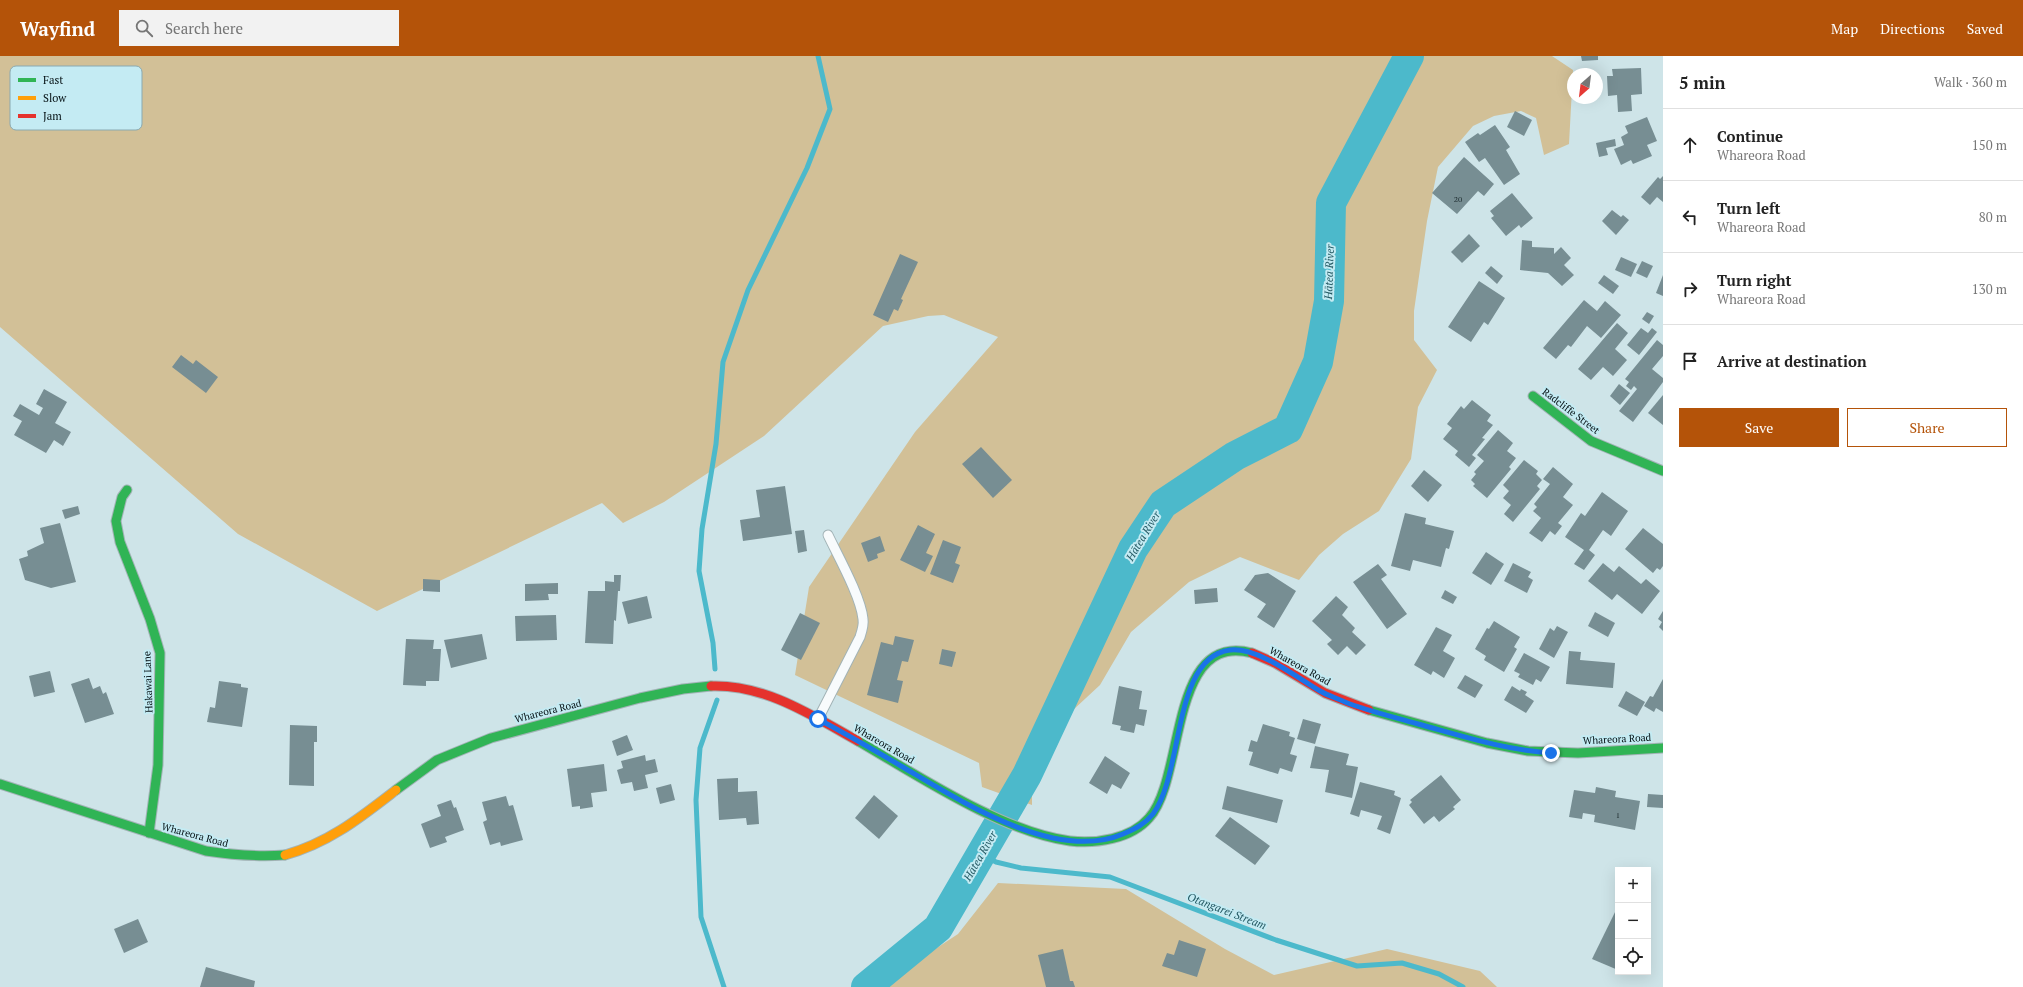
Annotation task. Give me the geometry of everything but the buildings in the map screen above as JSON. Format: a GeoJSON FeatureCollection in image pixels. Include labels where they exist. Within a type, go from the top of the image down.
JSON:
{"type":"FeatureCollection","features":[{"type":"Feature","properties":{"kind":"street","name":"Radcliffe Street"},"geometry":{"type":"LineString","coordinates":[[1533,396],[1591,441],[1663,471]]}},
{"type":"Feature","properties":{"kind":"street","name":"Hakawai Lane"},"geometry":{"type":"LineString","coordinates":[[127,490],[122,497],[116,521],[120,542],[150,619],[160,653],[158,765],[149,833]]}},
{"type":"Feature","properties":{"kind":"street","name":"Whareora Road"},"geometry":{"type":"LineString","coordinates":[[0,784],[206,851],[234,856],[258,858],[285,856],[311,848],[331,839],[437,760],[466,746],[504,733],[673,691],[718,686],[743,688],[786,703],[818,719],[961,801],[1025,830],[1058,840],[1090,842],[1110,839],[1135,829],[1143,824],[1152,815],[1166,792],[1173,766],[1181,718],[1194,678],[1207,660],[1216,654],[1230,650],[1244,650],[1257,655],[1322,692],[1347,703],[1480,741],[1526,751],[1551,753],[1663,748]]}},
{"type":"Feature","properties":{"kind":"lane"},"geometry":{"type":"LineString","coordinates":[[818,719],[860,637],[864,626],[860,605],[828,535]]}},
{"type":"Feature","properties":{"kind":"shaded area"},"geometry":{"type":"Polygon","coordinates":[[[0,56],[1552,56],[1570,68],[1567,68],[1567,104],[1571,104],[1569,144],[1544,155],[1536,118],[1521,111],[1494,116],[1473,126],[1438,167],[1427,221],[1414,311],[1414,340],[1437,370],[1418,407],[1411,459],[1379,511],[1343,534],[1319,555],[1299,580],[1240,557],[1189,582],[1131,632],[1100,685],[1072,711],[1032,792],[1032,805],[982,787],[979,763],[795,675],[809,587],[915,432],[998,337],[944,315],[928,316],[883,326],[764,436],[664,502],[623,523],[602,503],[377,611],[238,534],[0,327],[0,56]]]}},
{"type":"Feature","properties":{"kind":"shaded area"},"geometry":{"type":"Polygon","coordinates":[[[998,883],[1126,889],[1225,949],[1274,975],[1387,949],[1480,971],[1497,987],[869,987],[885,982],[958,934],[998,883]]]}},
{"type":"Feature","properties":{"kind":"waterway"},"geometry":{"type":"LineString","coordinates":[[715,669],[713,643],[699,571],[702,529],[716,444],[723,362],[748,290],[807,168],[830,109],[818,56]]}},
{"type":"Feature","properties":{"kind":"waterway","name":"Hātea River"},"geometry":{"type":"LineString","coordinates":[[866,987],[938,928],[1027,775],[1133,549],[1163,504],[1235,456],[1288,429],[1318,362],[1329,301],[1331,203],[1409,56]]}},
{"type":"Feature","properties":{"kind":"waterway"},"geometry":{"type":"LineString","coordinates":[[717,700],[700,748],[696,800],[701,917],[724,987]]}},
{"type":"Feature","properties":{"kind":"waterway","name":"Otangarei Stream"},"geometry":{"type":"LineString","coordinates":[[981,854],[996,862],[1021,868],[1110,877],[1276,940],[1357,966],[1402,963],[1439,974],[1463,987]]}},
{"type":"Feature","properties":{"kind":"traffic: fast"},"geometry":{"type":"LineString","coordinates":[[1533,396],[1591,441],[1663,471]]}},
{"type":"Feature","properties":{"kind":"traffic: fast"},"geometry":{"type":"LineString","coordinates":[[127,490],[122,497],[116,521],[120,542],[150,619],[160,653],[158,765],[149,833]]}},
{"type":"Feature","properties":{"kind":"traffic: fast"},"geometry":{"type":"LineString","coordinates":[[858,741],[933,785],[1016,826],[1044,836],[1070,841],[1102,841],[1123,835],[1142,825],[1149,818],[1161,798],[1169,772],[1183,712],[1192,685],[1206,664],[1225,652],[1252,653]]}},
{"type":"Feature","properties":{"kind":"traffic: fast"},"geometry":{"type":"LineString","coordinates":[[396,790],[437,760],[491,738],[640,698],[683,689],[711,686]]}},
{"type":"Feature","properties":{"kind":"traffic: fast"},"geometry":{"type":"LineString","coordinates":[[1369,710],[1487,743],[1528,751],[1578,753],[1663,748]]}},
{"type":"Feature","properties":{"kind":"traffic: fast"},"geometry":{"type":"LineString","coordinates":[[0,784],[206,851],[226,854],[265,856],[285,855]]}},
{"type":"Feature","properties":{"kind":"traffic: slow"},"geometry":{"type":"LineString","coordinates":[[285,855],[316,844],[344,828],[396,790]]}},
{"type":"Feature","properties":{"kind":"traffic: jam"},"geometry":{"type":"LineString","coordinates":[[1252,653],[1275,663],[1325,693],[1369,710]]}},
{"type":"Feature","properties":{"kind":"traffic: jam"},"geometry":{"type":"LineString","coordinates":[[711,686],[750,690],[788,703],[858,741]]}},
{"type":"Feature","properties":{"kind":"route"},"geometry":{"type":"LineString","coordinates":[[818,719],[871,748],[961,801],[1025,830],[1058,840],[1085,842],[1110,839],[1122,835],[1143,824],[1152,815],[1166,792],[1173,766],[1181,718],[1194,678],[1207,660],[1216,654],[1230,650],[1244,650],[1257,655],[1322,692],[1347,703],[1480,741],[1526,751],[1551,753]]}}]}
